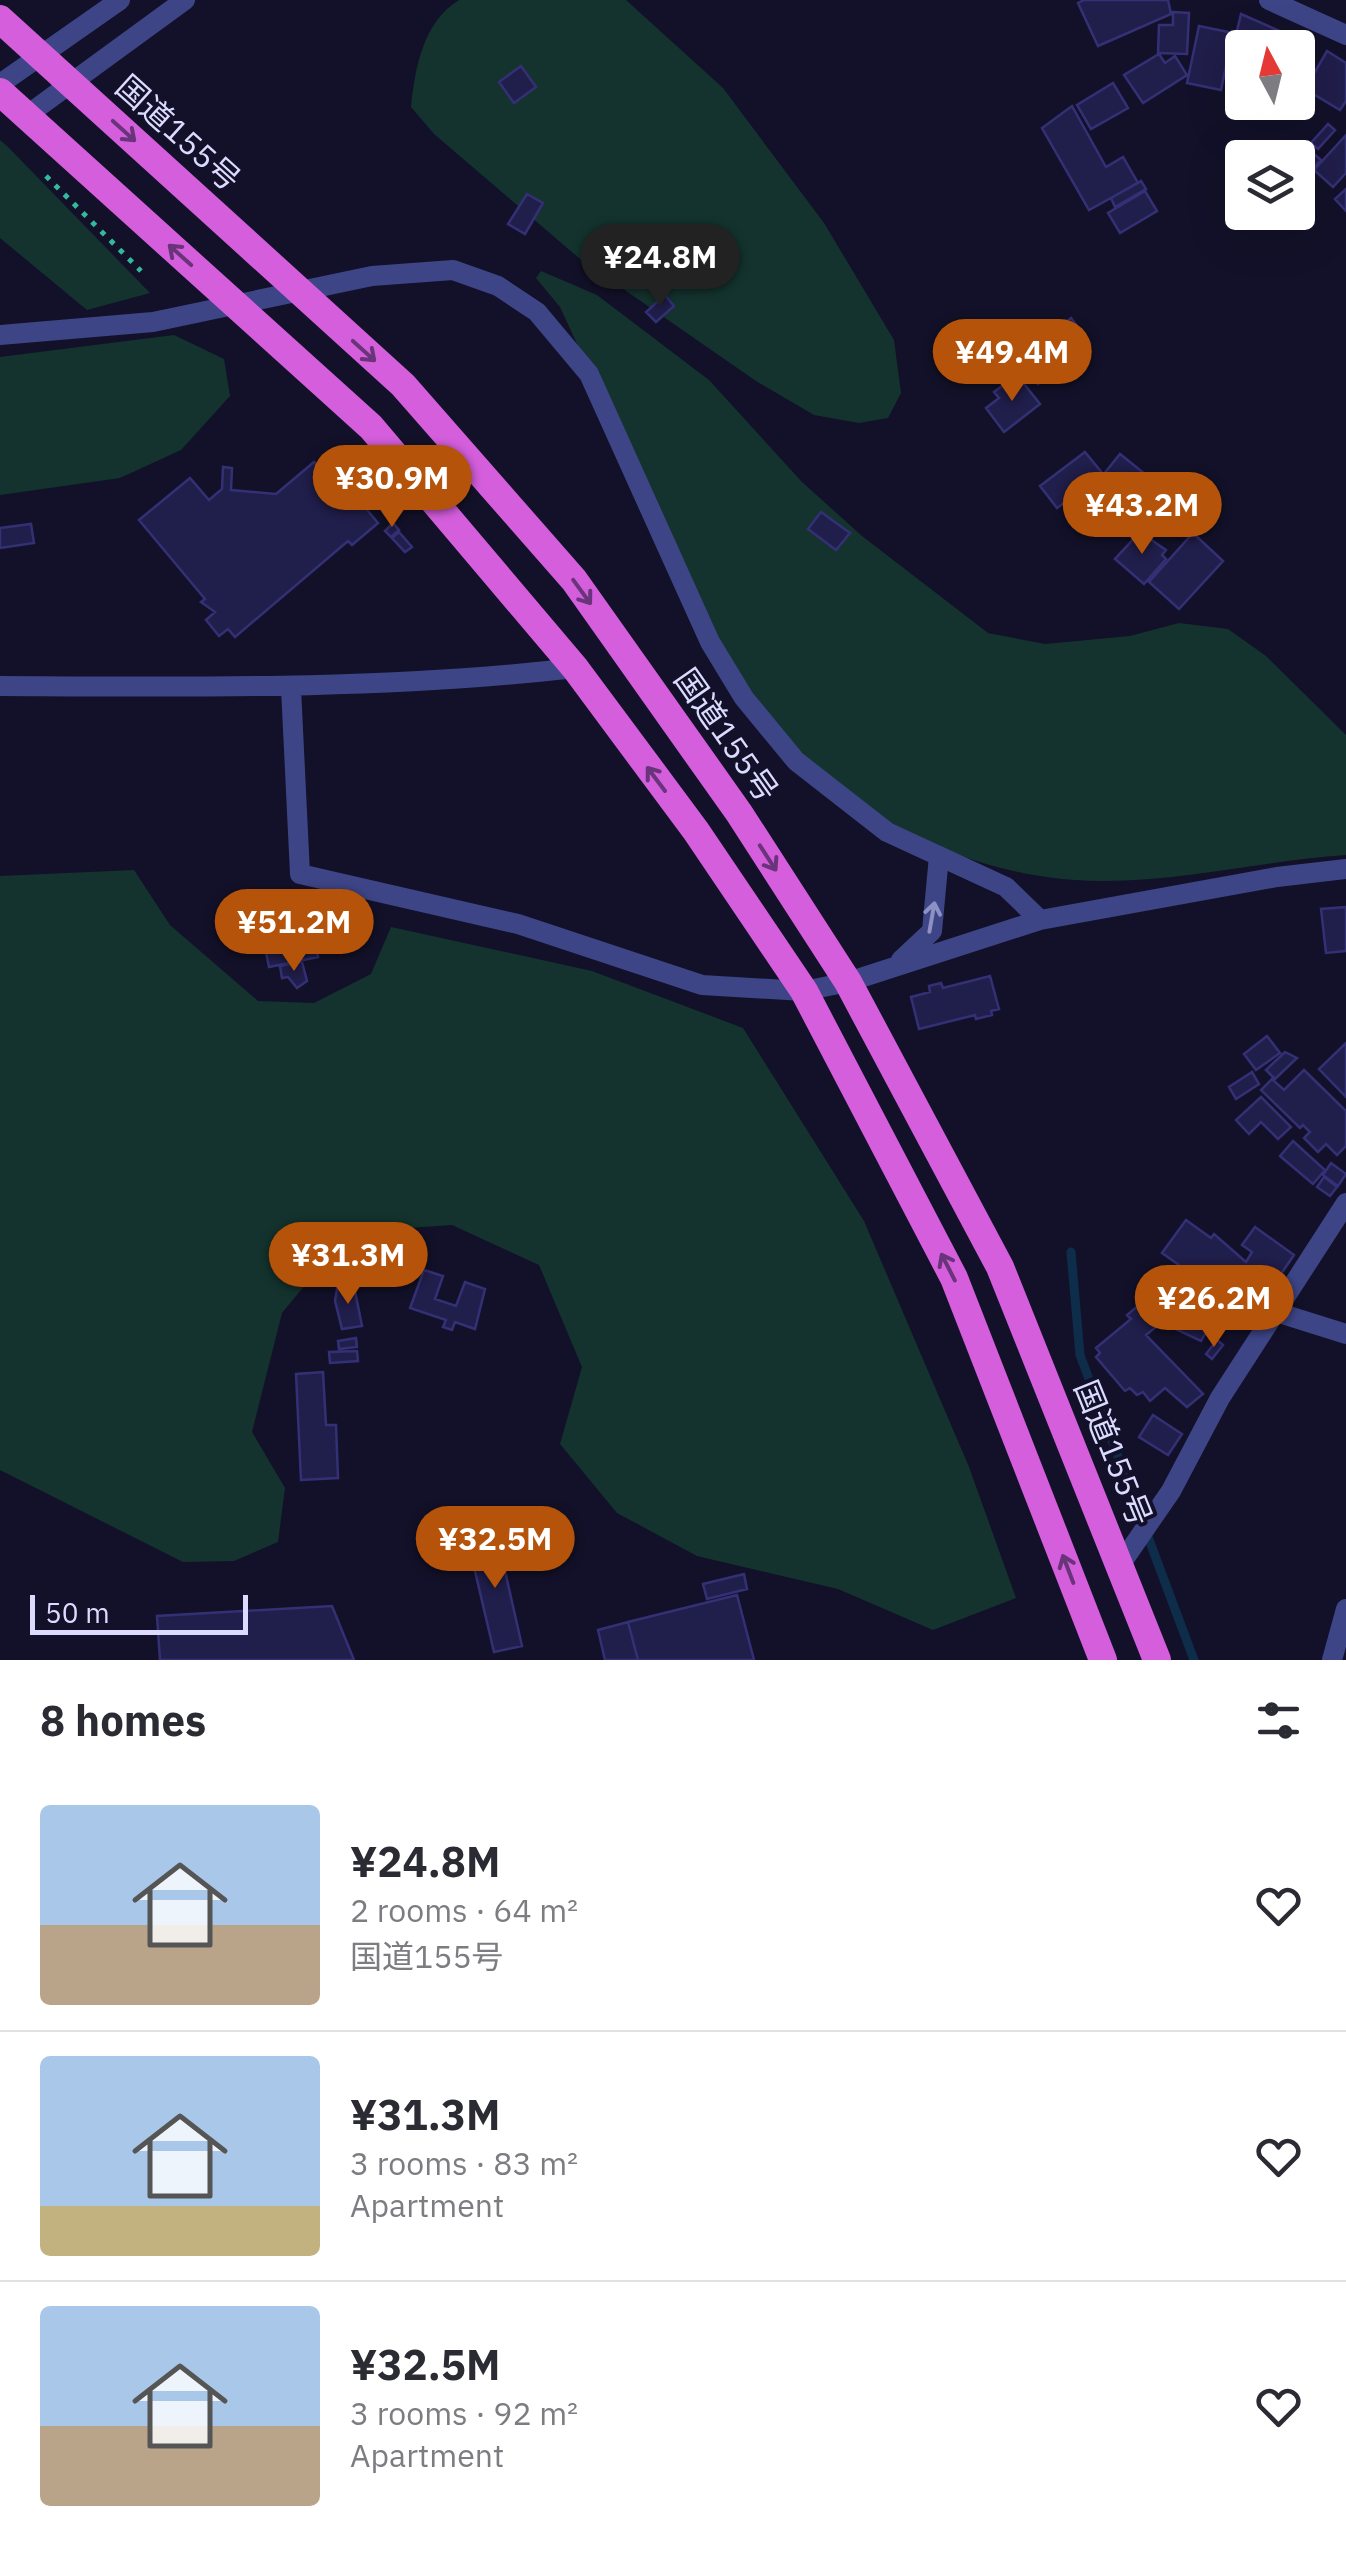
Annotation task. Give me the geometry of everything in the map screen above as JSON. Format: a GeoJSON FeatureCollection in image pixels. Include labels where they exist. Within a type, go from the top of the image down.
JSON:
{"type":"FeatureCollection","features":[{"type":"Feature","properties":{"kind":"highway","name":"国道155号"},"geometry":{"type":"LineString","coordinates":[[0,19],[402,385],[574,580],[739,812],[848,982],[1000,1267],[1157,1660]]}},
{"type":"Feature","properties":{"kind":"highway"},"geometry":{"type":"LineString","coordinates":[[0,92],[371,427],[575,668],[696,832],[804,991],[954,1278],[1103,1660]]}},
{"type":"Feature","properties":{"kind":"street"},"geometry":{"type":"LineString","coordinates":[[0,84],[120,0]]}},
{"type":"Feature","properties":{"kind":"street"},"geometry":{"type":"LineString","coordinates":[[26,116],[185,0]]}},
{"type":"Feature","properties":{"kind":"street"},"geometry":{"type":"LineString","coordinates":[[1269,0],[1346,35]]}},
{"type":"Feature","properties":{"kind":"street"},"geometry":{"type":"LineString","coordinates":[[0,336],[153,322],[372,276],[453,270],[498,286],[537,312],[589,374],[710,642],[744,698],[796,761],[887,832],[1006,888],[1040,920]]}},
{"type":"Feature","properties":{"kind":"street"},"geometry":{"type":"LineString","coordinates":[[0,686],[290,688],[467,680],[575,668]]}},
{"type":"Feature","properties":{"kind":"street"},"geometry":{"type":"LineString","coordinates":[[290,688],[300,874],[518,924],[702,985],[804,991],[848,982],[1040,920],[1277,876],[1346,870]]}},
{"type":"Feature","properties":{"kind":"street"},"geometry":{"type":"LineString","coordinates":[[896,964],[932,931],[939,856]]}},
{"type":"Feature","properties":{"kind":"street"},"geometry":{"type":"LineString","coordinates":[[1120,1565],[1171,1491],[1220,1398],[1346,1203]]}},
{"type":"Feature","properties":{"kind":"street"},"geometry":{"type":"LineString","coordinates":[[1276,1312],[1346,1334]]}},
{"type":"Feature","properties":{"kind":"street"},"geometry":{"type":"LineString","coordinates":[[1332,1660],[1346,1609]]}},
{"type":"Feature","properties":{"kind":"path"},"geometry":{"type":"LineString","coordinates":[[41,170],[141,271]]}},
{"type":"Feature","properties":{"kind":"green space"},"geometry":{"type":"Polygon","coordinates":[[[459,0],[626,0],[723,88],[824,223],[894,340],[901,393],[888,418],[859,423],[814,415],[756,381],[580,259],[434,134],[411,107],[415,77],[429,33],[459,0]]]}},
{"type":"Feature","properties":{"kind":"green space"},"geometry":{"type":"Polygon","coordinates":[[[0,140],[150,293],[87,310],[0,238],[0,140]]]}},
{"type":"Feature","properties":{"kind":"green space"},"geometry":{"type":"Polygon","coordinates":[[[541,271],[597,295],[709,380],[802,482],[862,536],[988,633],[1045,644],[1130,636],[1179,623],[1228,629],[1266,656],[1346,735],[1346,855],[1177,876],[1075,880],[985,864],[943,849],[863,806],[793,748],[734,672],[698,604],[560,307],[536,278],[541,271]]]}},
{"type":"Feature","properties":{"kind":"green space"},"geometry":{"type":"Polygon","coordinates":[[[174,335],[224,359],[230,396],[181,450],[120,478],[0,495],[0,357],[174,335]]]}},
{"type":"Feature","properties":{"kind":"green space"},"geometry":{"type":"Polygon","coordinates":[[[134,870],[170,925],[258,1001],[314,1003],[371,974],[391,927],[592,971],[743,1028],[864,1221],[969,1467],[1016,1598],[933,1630],[838,1589],[697,1556],[617,1513],[560,1444],[582,1367],[539,1265],[452,1225],[349,1232],[282,1313],[252,1432],[285,1488],[278,1542],[234,1561],[183,1562],[0,1470],[0,876],[134,870]]]}},
{"type":"Feature","properties":{"kind":"building"},"geometry":{"type":"Polygon","coordinates":[[[1168,0],[1171,14],[1098,46],[1078,3],[1168,0]]]}},
{"type":"Feature","properties":{"kind":"building"},"geometry":{"type":"Polygon","coordinates":[[[1173,12],[1189,13],[1187,54],[1158,53],[1159,25],[1173,25],[1173,12]]]}},
{"type":"Feature","properties":{"kind":"building"},"geometry":{"type":"Polygon","coordinates":[[[1241,14],[1277,30],[1237,30],[1241,14]]]}},
{"type":"Feature","properties":{"kind":"building"},"geometry":{"type":"Polygon","coordinates":[[[1199,26],[1225,31],[1221,90],[1187,83],[1199,26]]]}},
{"type":"Feature","properties":{"kind":"building"},"geometry":{"type":"Polygon","coordinates":[[[1327,51],[1346,63],[1346,101],[1340,110],[1315,95],[1315,72],[1327,51]]]}},
{"type":"Feature","properties":{"kind":"building"},"geometry":{"type":"Polygon","coordinates":[[[1159,54],[1165,63],[1175,56],[1187,75],[1143,103],[1124,75],[1159,54]]]}},
{"type":"Feature","properties":{"kind":"building"},"geometry":{"type":"Polygon","coordinates":[[[521,66],[536,87],[514,103],[499,82],[521,66]]]}},
{"type":"Feature","properties":{"kind":"building"},"geometry":{"type":"Polygon","coordinates":[[[1113,83],[1128,108],[1091,129],[1077,105],[1113,83]]]}},
{"type":"Feature","properties":{"kind":"building"},"geometry":{"type":"Polygon","coordinates":[[[1072,106],[1106,167],[1123,157],[1138,183],[1089,210],[1042,128],[1072,106]]]}},
{"type":"Feature","properties":{"kind":"building"},"geometry":{"type":"Polygon","coordinates":[[[1328,124],[1335,130],[1318,149],[1314,140],[1328,124]]]}},
{"type":"Feature","properties":{"kind":"building"},"geometry":{"type":"Polygon","coordinates":[[[1346,135],[1346,173],[1333,187],[1315,169],[1346,135]]]}},
{"type":"Feature","properties":{"kind":"building"},"geometry":{"type":"Polygon","coordinates":[[[1141,181],[1146,189],[1115,207],[1111,198],[1141,181]]]}},
{"type":"Feature","properties":{"kind":"building"},"geometry":{"type":"Polygon","coordinates":[[[1346,189],[1346,211],[1335,199],[1346,189]]]}},
{"type":"Feature","properties":{"kind":"building"},"geometry":{"type":"Polygon","coordinates":[[[1145,191],[1157,211],[1120,233],[1108,213],[1145,191]]]}},
{"type":"Feature","properties":{"kind":"building"},"geometry":{"type":"Polygon","coordinates":[[[527,194],[543,203],[525,234],[508,224],[527,194]]]}},
{"type":"Feature","properties":{"kind":"building"},"geometry":{"type":"Polygon","coordinates":[[[665,295],[674,306],[656,322],[646,312],[665,295]]]}},
{"type":"Feature","properties":{"kind":"building"},"geometry":{"type":"Polygon","coordinates":[[[1071,318],[1090,343],[1038,384],[1019,359],[1071,318]]]}},
{"type":"Feature","properties":{"kind":"building"},"geometry":{"type":"Polygon","coordinates":[[[1017,375],[1040,404],[1004,432],[986,408],[999,398],[994,392],[1017,375]]]}},
{"type":"Feature","properties":{"kind":"building"},"geometry":{"type":"Polygon","coordinates":[[[1085,452],[1103,474],[1057,508],[1040,486],[1085,452]]]}},
{"type":"Feature","properties":{"kind":"building"},"geometry":{"type":"Polygon","coordinates":[[[1120,454],[1166,491],[1135,527],[1090,491],[1120,454]]]}},
{"type":"Feature","properties":{"kind":"building"},"geometry":{"type":"Polygon","coordinates":[[[314,462],[321,469],[328,463],[378,523],[352,545],[348,541],[235,637],[228,629],[219,636],[206,620],[215,612],[201,602],[205,599],[139,520],[190,478],[209,500],[222,489],[223,467],[232,468],[231,490],[276,494],[314,462]]]}},
{"type":"Feature","properties":{"kind":"building"},"geometry":{"type":"Polygon","coordinates":[[[821,512],[850,533],[836,550],[808,529],[821,512]]]}},
{"type":"Feature","properties":{"kind":"building"},"geometry":{"type":"Polygon","coordinates":[[[393,523],[399,530],[391,537],[385,531],[393,523]]]}},
{"type":"Feature","properties":{"kind":"building"},"geometry":{"type":"Polygon","coordinates":[[[31,524],[34,543],[0,548],[0,528],[31,524]]]}},
{"type":"Feature","properties":{"kind":"building"},"geometry":{"type":"Polygon","coordinates":[[[399,532],[412,547],[405,552],[392,538],[399,532]]]}},
{"type":"Feature","properties":{"kind":"building"},"geometry":{"type":"Polygon","coordinates":[[[1140,532],[1166,550],[1162,555],[1166,559],[1144,584],[1115,559],[1140,532]]]}},
{"type":"Feature","properties":{"kind":"building"},"geometry":{"type":"Polygon","coordinates":[[[1193,533],[1223,561],[1179,609],[1149,582],[1193,533]]]}},
{"type":"Feature","properties":{"kind":"building"},"geometry":{"type":"Polygon","coordinates":[[[1346,907],[1346,951],[1326,953],[1321,909],[1346,907]]]}},
{"type":"Feature","properties":{"kind":"building"},"geometry":{"type":"Polygon","coordinates":[[[311,922],[318,957],[269,967],[262,933],[311,922]]]}},
{"type":"Feature","properties":{"kind":"building"},"geometry":{"type":"Polygon","coordinates":[[[302,962],[307,981],[297,988],[288,977],[282,978],[280,966],[302,962]]]}},
{"type":"Feature","properties":{"kind":"building"},"geometry":{"type":"Polygon","coordinates":[[[990,976],[999,1009],[991,1011],[992,1015],[976,1019],[975,1015],[919,1029],[911,997],[930,992],[929,986],[941,983],[943,988],[990,976]]]}},
{"type":"Feature","properties":{"kind":"building"},"geometry":{"type":"Polygon","coordinates":[[[1267,1036],[1280,1053],[1256,1070],[1244,1054],[1267,1036]]]}},
{"type":"Feature","properties":{"kind":"building"},"geometry":{"type":"Polygon","coordinates":[[[1346,1043],[1346,1097],[1319,1069],[1346,1043]]]}},
{"type":"Feature","properties":{"kind":"building"},"geometry":{"type":"Polygon","coordinates":[[[1285,1052],[1297,1058],[1275,1079],[1266,1070],[1285,1052]]]}},
{"type":"Feature","properties":{"kind":"building"},"geometry":{"type":"Polygon","coordinates":[[[1304,1070],[1346,1111],[1346,1146],[1337,1155],[1326,1144],[1318,1152],[1304,1138],[1310,1132],[1303,1125],[1300,1128],[1261,1090],[1272,1079],[1284,1090],[1304,1070]]]}},
{"type":"Feature","properties":{"kind":"building"},"geometry":{"type":"Polygon","coordinates":[[[1252,1072],[1259,1084],[1236,1099],[1229,1087],[1252,1072]]]}},
{"type":"Feature","properties":{"kind":"building"},"geometry":{"type":"Polygon","coordinates":[[[1261,1097],[1291,1127],[1278,1139],[1261,1122],[1249,1134],[1236,1120],[1261,1097]]]}},
{"type":"Feature","properties":{"kind":"building"},"geometry":{"type":"Polygon","coordinates":[[[1293,1141],[1325,1170],[1313,1184],[1280,1156],[1293,1141]]]}},
{"type":"Feature","properties":{"kind":"building"},"geometry":{"type":"Polygon","coordinates":[[[1331,1163],[1346,1174],[1338,1186],[1323,1175],[1331,1163]]]}},
{"type":"Feature","properties":{"kind":"building"},"geometry":{"type":"Polygon","coordinates":[[[1324,1177],[1337,1187],[1330,1196],[1317,1187],[1324,1177]]]}},
{"type":"Feature","properties":{"kind":"building"},"geometry":{"type":"Polygon","coordinates":[[[1186,1220],[1211,1238],[1214,1234],[1246,1262],[1252,1252],[1242,1245],[1255,1227],[1294,1255],[1261,1303],[1241,1293],[1248,1277],[1242,1273],[1228,1293],[1206,1284],[1202,1288],[1189,1279],[1193,1275],[1162,1253],[1186,1220]]]}},
{"type":"Feature","properties":{"kind":"building"},"geometry":{"type":"Polygon","coordinates":[[[424,1270],[443,1276],[435,1299],[456,1306],[465,1282],[485,1289],[475,1329],[455,1322],[452,1330],[443,1327],[446,1320],[410,1308],[424,1270]]]}},
{"type":"Feature","properties":{"kind":"building"},"geometry":{"type":"Polygon","coordinates":[[[346,1282],[347,1287],[354,1286],[362,1326],[342,1329],[335,1301],[338,1283],[346,1282]]]}},
{"type":"Feature","properties":{"kind":"building"},"geometry":{"type":"Polygon","coordinates":[[[1177,1285],[1219,1310],[1201,1341],[1156,1320],[1177,1285]]]}},
{"type":"Feature","properties":{"kind":"building"},"geometry":{"type":"Polygon","coordinates":[[[1139,1305],[1157,1326],[1146,1335],[1203,1394],[1187,1407],[1165,1388],[1150,1401],[1143,1392],[1137,1395],[1130,1388],[1125,1391],[1096,1357],[1100,1353],[1096,1348],[1131,1319],[1127,1315],[1139,1305]]]}},
{"type":"Feature","properties":{"kind":"building"},"geometry":{"type":"Polygon","coordinates":[[[356,1338],[357,1347],[339,1349],[338,1341],[356,1338]]]}},
{"type":"Feature","properties":{"kind":"building"},"geometry":{"type":"Polygon","coordinates":[[[1217,1340],[1223,1345],[1212,1359],[1206,1354],[1217,1340]]]}},
{"type":"Feature","properties":{"kind":"building"},"geometry":{"type":"Polygon","coordinates":[[[357,1351],[358,1361],[330,1363],[329,1352],[357,1351]]]}},
{"type":"Feature","properties":{"kind":"building"},"geometry":{"type":"Polygon","coordinates":[[[323,1372],[326,1425],[336,1425],[338,1478],[301,1480],[296,1374],[323,1372]]]}},
{"type":"Feature","properties":{"kind":"building"},"geometry":{"type":"Polygon","coordinates":[[[1153,1415],[1182,1434],[1168,1455],[1139,1437],[1153,1415]]]}},
{"type":"Feature","properties":{"kind":"building"},"geometry":{"type":"Polygon","coordinates":[[[496,1531],[522,1646],[494,1652],[467,1537],[496,1531]]]}},
{"type":"Feature","properties":{"kind":"building"},"geometry":{"type":"Polygon","coordinates":[[[744,1574],[747,1589],[707,1599],[703,1584],[744,1574]]]}},
{"type":"Feature","properties":{"kind":"building"},"geometry":{"type":"Polygon","coordinates":[[[737,1595],[754,1660],[638,1660],[628,1622],[737,1595]]]}},
{"type":"Feature","properties":{"kind":"building"},"geometry":{"type":"Polygon","coordinates":[[[332,1606],[354,1660],[160,1660],[157,1616],[332,1606]]]}},
{"type":"Feature","properties":{"kind":"building"},"geometry":{"type":"Polygon","coordinates":[[[628,1622],[638,1660],[605,1660],[598,1630],[628,1622]]]}},
{"type":"Feature","properties":{"kind":"waterway"},"geometry":{"type":"LineString","coordinates":[[1071,1252],[1080,1355],[1194,1660]]}}]}
